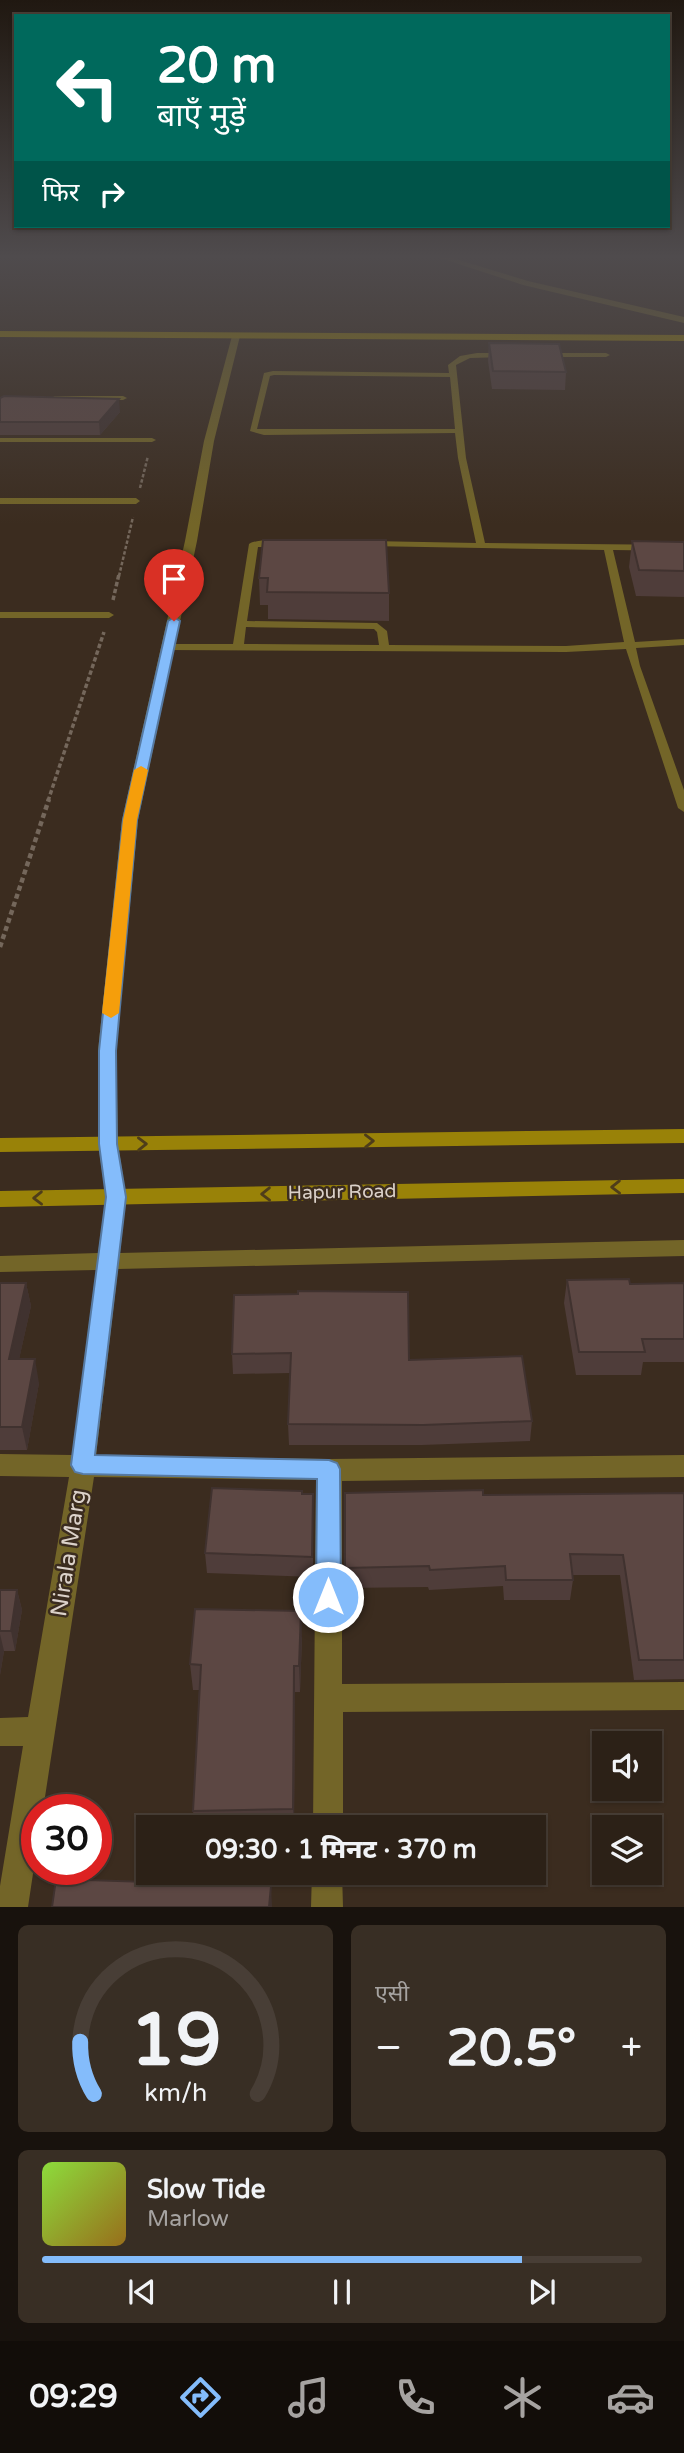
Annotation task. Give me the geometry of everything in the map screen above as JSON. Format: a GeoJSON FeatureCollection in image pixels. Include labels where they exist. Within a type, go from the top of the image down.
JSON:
{"type":"FeatureCollection","features":[{"type":"Feature","properties":{"kind":"street","name":"Nirala Marg"},"geometry":{"type":"LineString","coordinates":[[12,1907],[83,1465],[116,1197],[108,1144],[107,1051],[130,820],[168,648],[209,441],[233,346]]}},
{"type":"Feature","properties":{"kind":"street"},"geometry":{"type":"LineString","coordinates":[[0,1145],[684,1136]]}},
{"type":"Feature","properties":{"kind":"street","name":"Hapur Road"},"geometry":{"type":"LineString","coordinates":[[0,1199],[684,1185]]}},
{"type":"Feature","properties":{"kind":"street"},"geometry":{"type":"LineString","coordinates":[[0,1264],[684,1248]]}},
{"type":"Feature","properties":{"kind":"street"},"geometry":{"type":"LineString","coordinates":[[0,1465],[329,1469],[684,1466]]}},
{"type":"Feature","properties":{"kind":"street"},"geometry":{"type":"LineString","coordinates":[[328,1815],[329,1469]]}},
{"type":"Feature","properties":{"kind":"street"},"geometry":{"type":"LineString","coordinates":[[328,1698],[684,1696]]}},
{"type":"Feature","properties":{"kind":"street"},"geometry":{"type":"LineString","coordinates":[[0,1732],[40,1731]]}},
{"type":"Feature","properties":{"kind":"street"},"geometry":{"type":"LineString","coordinates":[[327,1885],[327,1907]]}},
{"type":"Feature","properties":{"kind":"lane"},"geometry":{"type":"LineString","coordinates":[[481,544],[459,432],[452,365],[455,360],[464,357],[516,355]]}},
{"type":"Feature","properties":{"kind":"lane"},"geometry":{"type":"LineString","coordinates":[[529,355],[606,355]]}},
{"type":"Feature","properties":{"kind":"lane"},"geometry":{"type":"LineString","coordinates":[[453,375],[273,373],[267,375],[253,428],[254,431],[264,433],[459,432]]}},
{"type":"Feature","properties":{"kind":"lane"},"geometry":{"type":"LineString","coordinates":[[41,398],[123,398]]}},
{"type":"Feature","properties":{"kind":"lane"},"geometry":{"type":"LineString","coordinates":[[0,440],[152,440]]}},
{"type":"Feature","properties":{"kind":"lane"},"geometry":{"type":"LineString","coordinates":[[0,500],[136,501]]}},
{"type":"Feature","properties":{"kind":"lane"},"geometry":{"type":"LineString","coordinates":[[239,648],[254,544],[294,544]]}},
{"type":"Feature","properties":{"kind":"lane"},"geometry":{"type":"LineString","coordinates":[[361,544],[684,548]]}},
{"type":"Feature","properties":{"kind":"lane"},"geometry":{"type":"LineString","coordinates":[[608,547],[635,666],[684,808]]}},
{"type":"Feature","properties":{"kind":"lane"},"geometry":{"type":"LineString","coordinates":[[0,615],[109,615]]}},
{"type":"Feature","properties":{"kind":"lane"},"geometry":{"type":"LineString","coordinates":[[242,624],[377,626],[382,631],[384,647]]}},
{"type":"Feature","properties":{"kind":"lane"},"geometry":{"type":"LineString","coordinates":[[168,648],[566,649],[684,642]]}},
{"type":"Feature","properties":{"kind":"path"},"geometry":{"type":"LineString","coordinates":[[0,947],[109,615],[152,440]]}},
{"type":"Feature","properties":{"kind":"building"},"geometry":{"type":"Polygon","coordinates":[[[489,346],[559,346],[566,372],[493,371],[489,346]]]}},
{"type":"Feature","properties":{"kind":"building"},"geometry":{"type":"Polygon","coordinates":[[[0,398],[119,399],[99,422],[0,422],[0,398]]]}},
{"type":"Feature","properties":{"kind":"building"},"geometry":{"type":"Polygon","coordinates":[[[263,540],[386,540],[389,593],[267,592],[268,578],[259,578],[263,540]]]}},
{"type":"Feature","properties":{"kind":"building"},"geometry":{"type":"Polygon","coordinates":[[[632,541],[684,542],[684,571],[639,570],[632,541]]]}},
{"type":"Feature","properties":{"kind":"building"},"geometry":{"type":"Polygon","coordinates":[[[629,1279],[630,1284],[684,1283],[684,1339],[642,1339],[645,1352],[579,1352],[567,1280],[629,1279]]]}},
{"type":"Feature","properties":{"kind":"building"},"geometry":{"type":"Polygon","coordinates":[[[0,1283],[26,1283],[9,1359],[35,1359],[22,1427],[0,1427],[0,1283]]]}},
{"type":"Feature","properties":{"kind":"building"},"geometry":{"type":"Polygon","coordinates":[[[298,1291],[408,1292],[409,1360],[522,1356],[532,1421],[423,1425],[288,1424],[291,1353],[232,1354],[234,1295],[298,1294],[298,1291]]]}},
{"type":"Feature","properties":{"kind":"building"},"geometry":{"type":"Polygon","coordinates":[[[212,1488],[302,1491],[302,1494],[313,1494],[312,1557],[205,1553],[212,1488]]]}},
{"type":"Feature","properties":{"kind":"building"},"geometry":{"type":"Polygon","coordinates":[[[483,1490],[483,1495],[684,1493],[684,1660],[639,1660],[623,1555],[570,1554],[573,1580],[506,1580],[505,1566],[430,1570],[429,1566],[345,1568],[345,1493],[483,1490]]]}},
{"type":"Feature","properties":{"kind":"building"},"geometry":{"type":"Polygon","coordinates":[[[0,1590],[17,1590],[11,1631],[0,1631],[0,1590]]]}},
{"type":"Feature","properties":{"kind":"building"},"geometry":{"type":"Polygon","coordinates":[[[195,1609],[301,1611],[299,1666],[294,1666],[293,1809],[193,1811],[201,1665],[190,1664],[195,1609]]]}},
{"type":"Feature","properties":{"kind":"building"},"geometry":{"type":"Polygon","coordinates":[[[112,1881],[136,1882],[136,1885],[271,1886],[269,1907],[52,1907],[55,1885],[112,1885],[112,1881]]]}},
{"type":"Feature","properties":{"kind":"slow traffic"},"geometry":{"type":"LineString","coordinates":[[111,1013],[130,820],[141,770]]}},
{"type":"Feature","properties":{"kind":"route"},"geometry":{"type":"LineString","coordinates":[[174,621],[130,820],[107,1051],[108,1144],[116,1197],[83,1465],[329,1469],[328,1597]]}}]}
